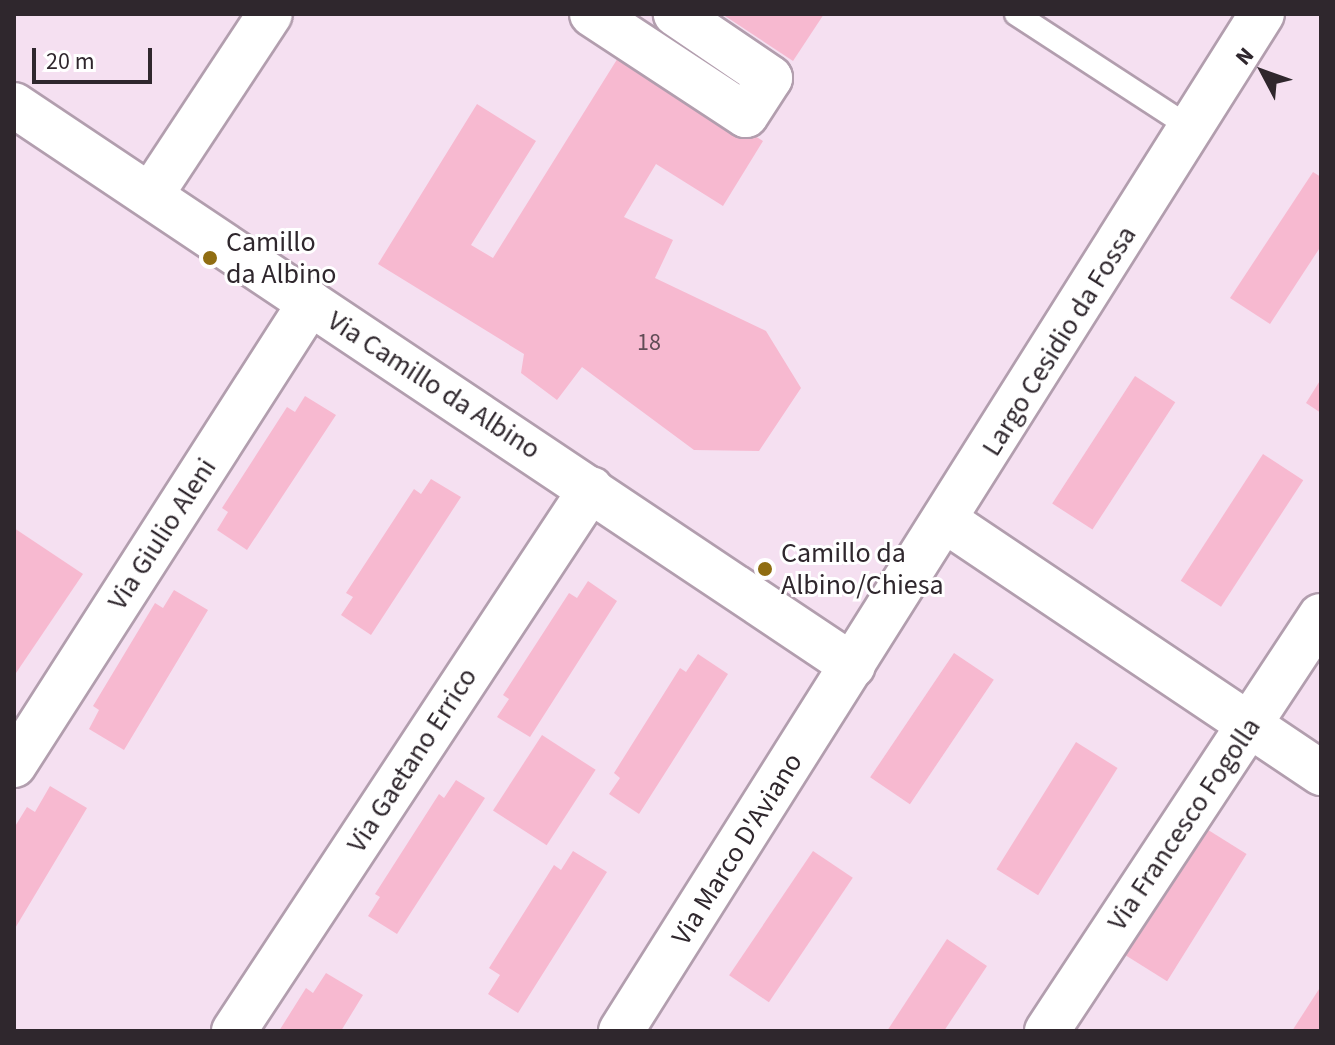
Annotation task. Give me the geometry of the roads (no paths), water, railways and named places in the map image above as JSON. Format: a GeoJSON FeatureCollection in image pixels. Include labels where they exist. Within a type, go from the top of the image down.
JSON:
{"type":"FeatureCollection","features":[{"type":"Feature","properties":{"kind":"street"},"geometry":{"type":"LineString","coordinates":[[152,193],[270,14]]}},
{"type":"Feature","properties":{"kind":"street"},"geometry":{"type":"LineString","coordinates":[[592,14],[746,115],[770,78],[676,14]]}},
{"type":"Feature","properties":{"kind":"street","name":"Largo Cesidio da Fossa"},"geometry":{"type":"LineString","coordinates":[[853,666],[1262,14]]}},
{"type":"Feature","properties":{"kind":"street","name":"Via Camillo da Albino"},"geometry":{"type":"LineString","coordinates":[[14,105],[152,193],[310,303],[853,666]]}},
{"type":"Feature","properties":{"kind":"street","name":"Via Giulio Aleni"},"geometry":{"type":"LineString","coordinates":[[14,765],[310,303]]}},
{"type":"Feature","properties":{"kind":"street","name":"Via Gaetano Errico"},"geometry":{"type":"LineString","coordinates":[[234,1031],[591,489]]}},
{"type":"Feature","properties":{"kind":"street"},"geometry":{"type":"LineString","coordinates":[[946,521],[1321,773]]}},
{"type":"Feature","properties":{"kind":"street","name":"Via Francesco Fogolla"},"geometry":{"type":"LineString","coordinates":[[1047,1031],[1321,616]]}},
{"type":"Feature","properties":{"kind":"street","name":"Via Marco D'Aviano"},"geometry":{"type":"LineString","coordinates":[[621,1031],[853,666]]}},
{"type":"Feature","properties":{"kind":"lane"},"geometry":{"type":"LineString","coordinates":[[1016,14],[1191,128]]}},
{"type":"Feature","properties":{"kind":"place","name":"Camillo da Albino"},"geometry":{"type":"Point","coordinates":[210,258]}},
{"type":"Feature","properties":{"kind":"place","name":"Camillo da Albino/Chiesa"},"geometry":{"type":"Point","coordinates":[765,569]}}]}
